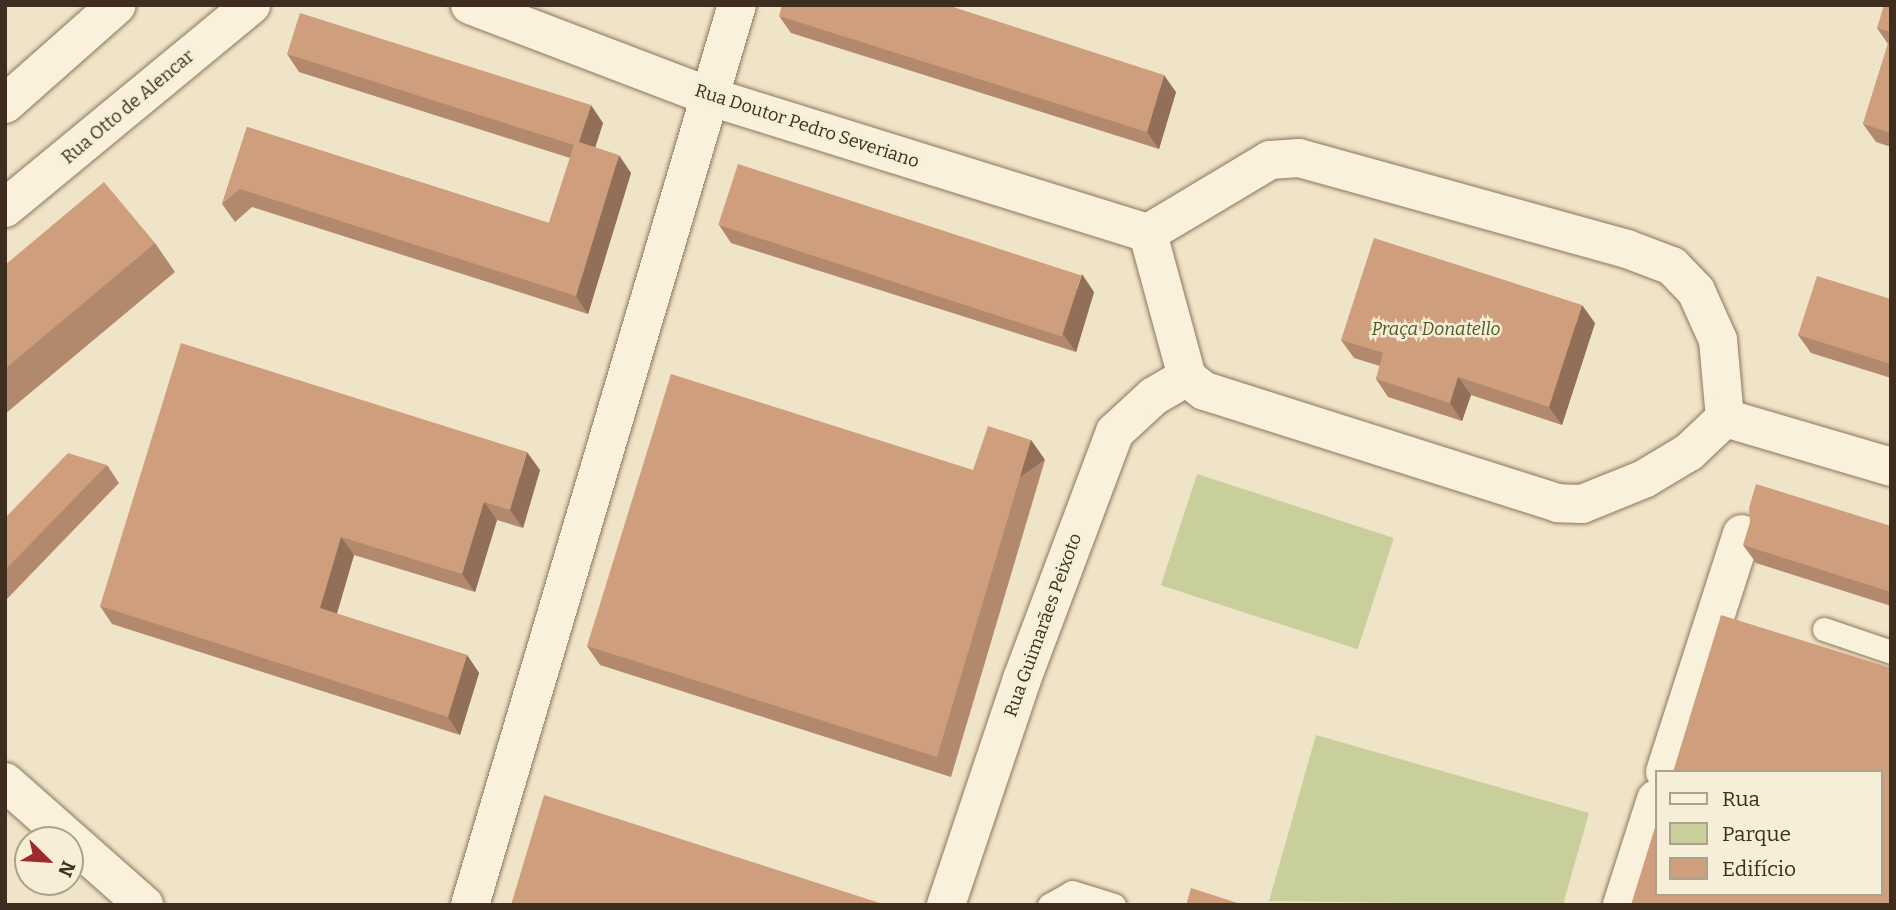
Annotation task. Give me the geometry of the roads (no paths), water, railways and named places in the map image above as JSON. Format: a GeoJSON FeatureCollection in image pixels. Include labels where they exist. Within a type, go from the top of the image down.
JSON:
{"type":"FeatureCollection","features":[{"type":"Feature","properties":{"kind":"street"},"geometry":{"type":"LineString","coordinates":[[5,104],[117,5]]}},
{"type":"Feature","properties":{"kind":"street","name":"Rua Otto de Alencar"},"geometry":{"type":"LineString","coordinates":[[5,208],[251,5]]}},
{"type":"Feature","properties":{"kind":"street","name":"Rua Doutor Pedro Severiano"},"geometry":{"type":"LineString","coordinates":[[470,5],[710,97],[1148,233]]}},
{"type":"Feature","properties":{"kind":"street"},"geometry":{"type":"LineString","coordinates":[[470,905],[737,5]]}},
{"type":"Feature","properties":{"kind":"street"},"geometry":{"type":"LineString","coordinates":[[1299,158],[1627,249],[1672,266],[1696,291],[1718,340],[1726,418],[1689,452],[1644,479],[1582,504],[1558,503],[1229,403],[1204,391],[1187,377],[1148,233],[1270,160],[1299,158]]}},
{"type":"Feature","properties":{"kind":"street","name":"Rua Guimarães Peixoto"},"geometry":{"type":"LineString","coordinates":[[946,905],[1022,679],[1115,432],[1154,396],[1187,377]]}},
{"type":"Feature","properties":{"kind":"street"},"geometry":{"type":"LineString","coordinates":[[1726,418],[1891,467]]}},
{"type":"Feature","properties":{"kind":"street"},"geometry":{"type":"LineString","coordinates":[[1666,770],[1742,534]]}},
{"type":"Feature","properties":{"kind":"street"},"geometry":{"type":"LineString","coordinates":[[5,782],[144,905]]}},
{"type":"Feature","properties":{"kind":"street"},"geometry":{"type":"LineString","coordinates":[[1622,905],[1654,805]]}},
{"type":"Feature","properties":{"kind":"lane"},"geometry":{"type":"LineString","coordinates":[[1824,629],[1891,652]]}},
{"type":"Feature","properties":{"kind":"lane"},"geometry":{"type":"LineString","coordinates":[[1049,905],[1073,892],[1114,905]]}},
{"type":"Feature","properties":{"kind":"park label","name":"Praça Donatello"},"geometry":{"type":"Point","coordinates":[1436,329]}}]}
